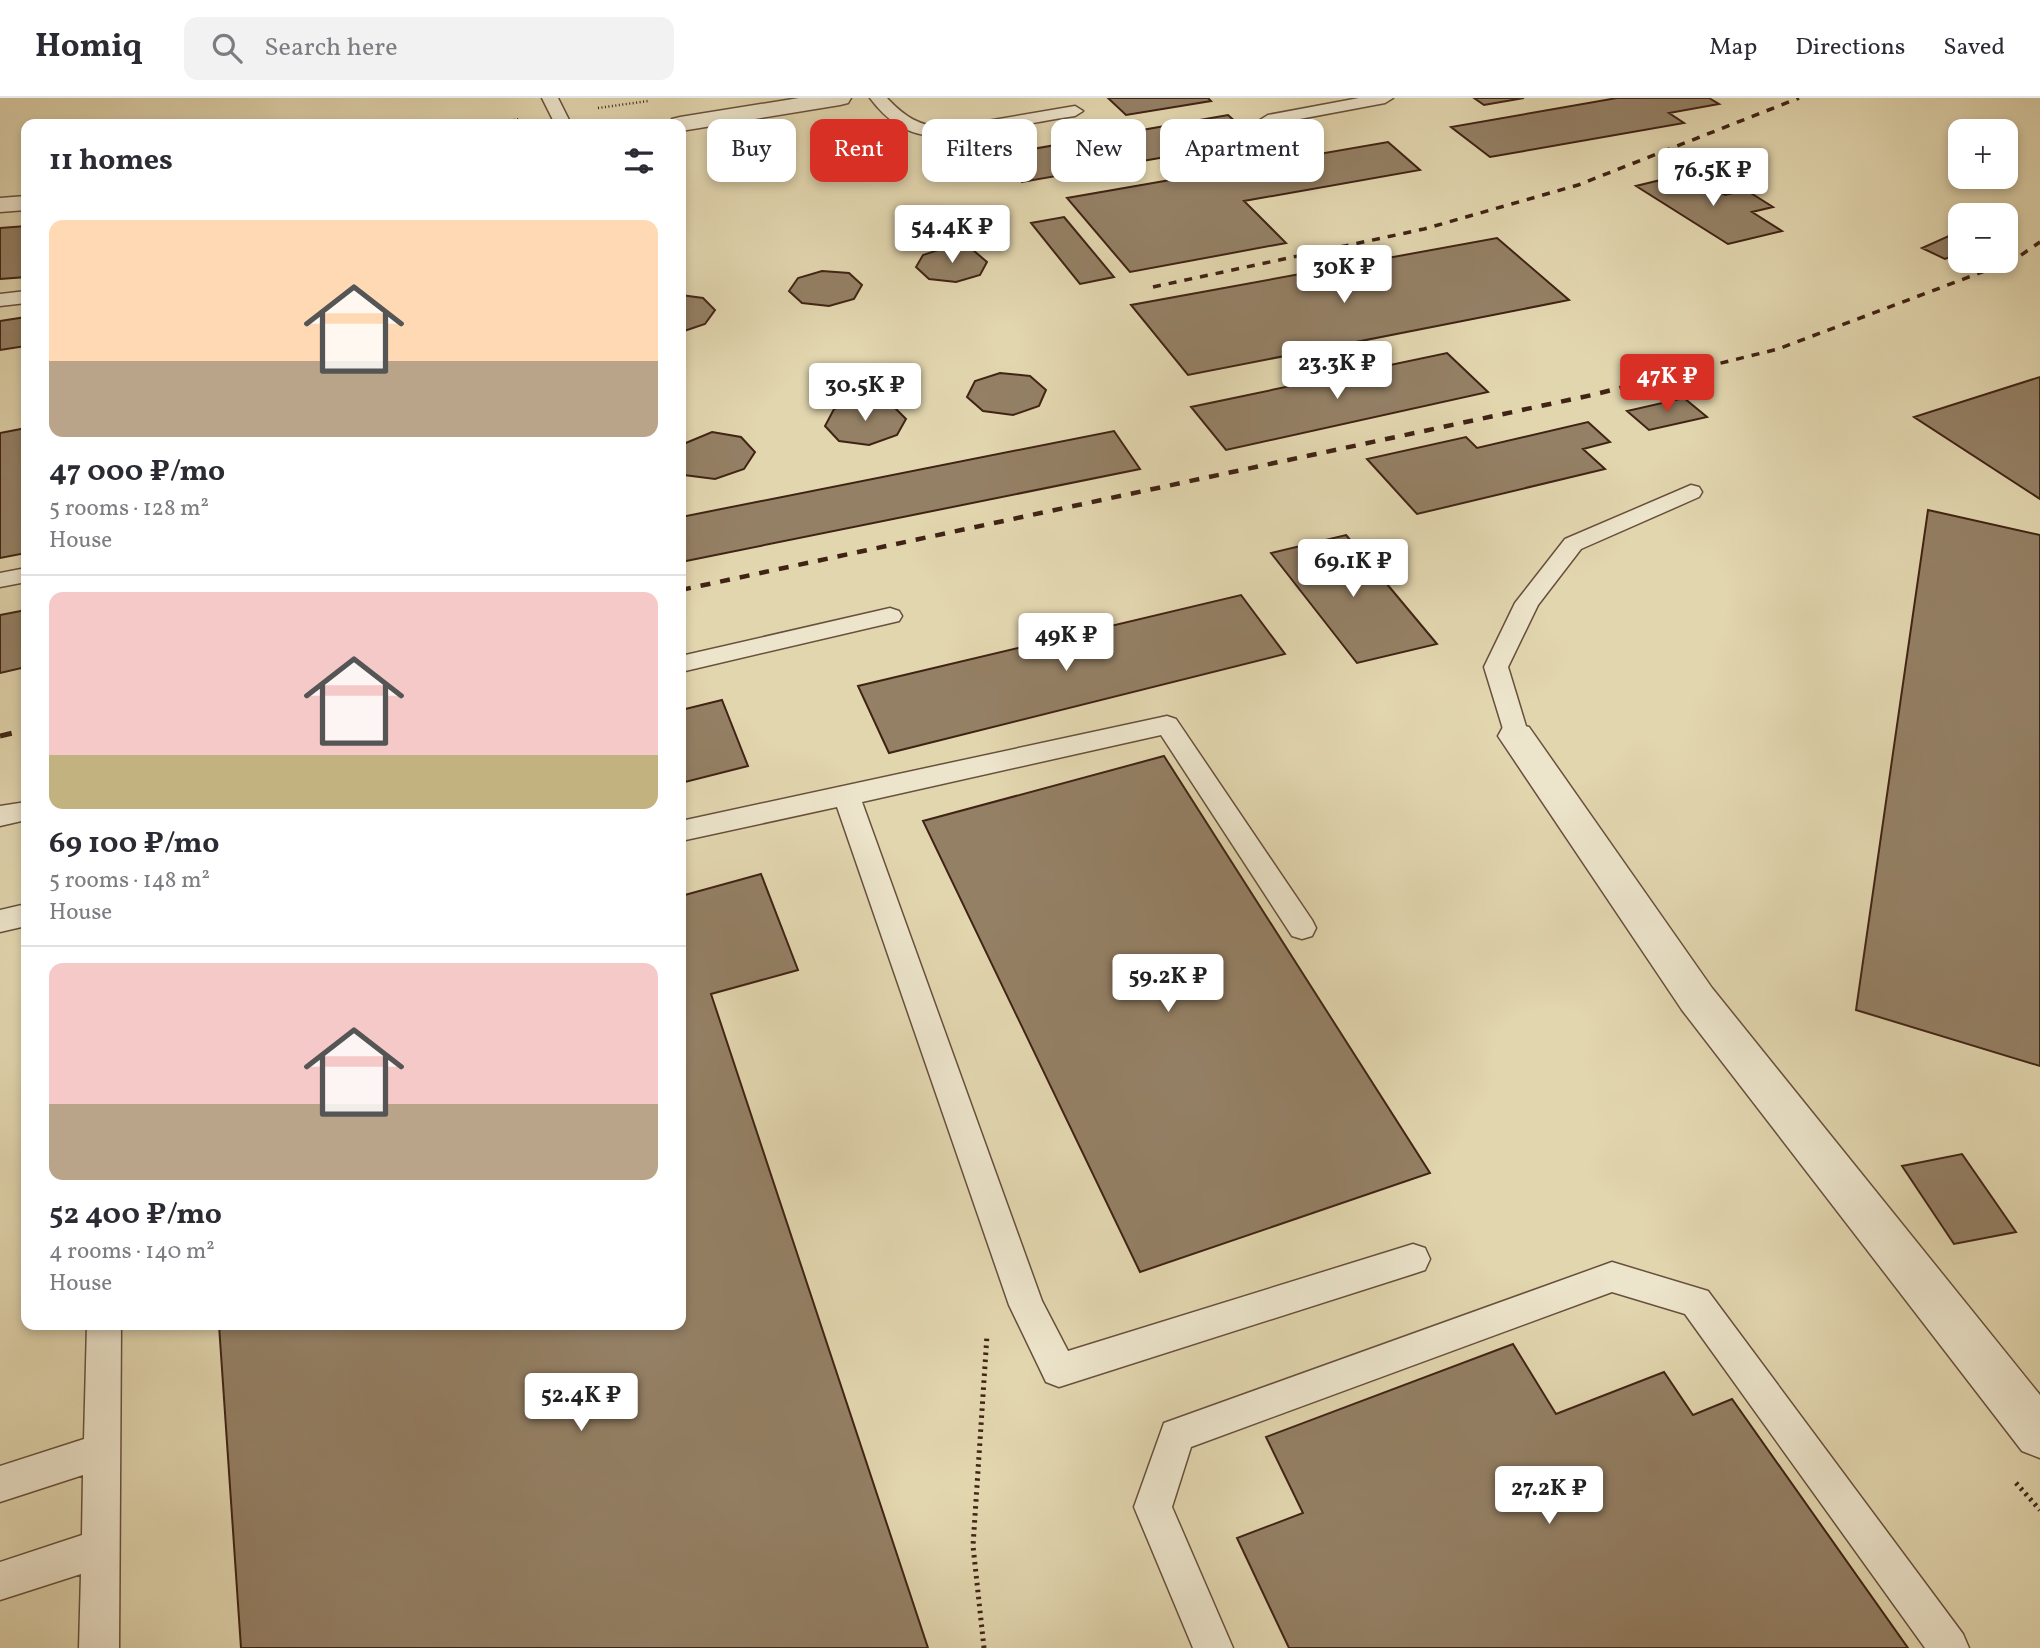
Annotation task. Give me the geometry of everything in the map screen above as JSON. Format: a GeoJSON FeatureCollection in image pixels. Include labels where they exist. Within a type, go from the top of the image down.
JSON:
{"type":"FeatureCollection","features":[{"type":"Feature","properties":{"kind":"street"},"geometry":{"type":"LineString","coordinates":[[686,123],[788,102],[840,98]]}},
{"type":"Feature","properties":{"kind":"street"},"geometry":{"type":"LineString","coordinates":[[0,205],[21,203]]}},
{"type":"Feature","properties":{"kind":"street"},"geometry":{"type":"LineString","coordinates":[[1516,736],[1697,999],[2040,1434]]}},
{"type":"Feature","properties":{"kind":"lane"},"geometry":{"type":"LineString","coordinates":[[550,98],[560,119]]}},
{"type":"Feature","properties":{"kind":"lane"},"geometry":{"type":"LineString","coordinates":[[878,98],[905,125],[925,132],[946,133],[1074,111]]}},
{"type":"Feature","properties":{"kind":"lane"},"geometry":{"type":"LineString","coordinates":[[1273,119],[1385,98]]}},
{"type":"Feature","properties":{"kind":"lane"},"geometry":{"type":"LineString","coordinates":[[0,300],[21,298]]}},
{"type":"Feature","properties":{"kind":"lane"},"geometry":{"type":"LineString","coordinates":[[1516,736],[1496,667],[1527,603],[1573,544],[1691,492]]}},
{"type":"Feature","properties":{"kind":"lane"},"geometry":{"type":"LineString","coordinates":[[0,580],[21,576]]}},
{"type":"Feature","properties":{"kind":"lane"},"geometry":{"type":"LineString","coordinates":[[686,663],[890,617]]}},
{"type":"Feature","properties":{"kind":"lane"},"geometry":{"type":"LineString","coordinates":[[686,830],[1167,725],[1302,928]]}},
{"type":"Feature","properties":{"kind":"lane"},"geometry":{"type":"LineString","coordinates":[[846,796],[1026,1304],[1059,1370],[1413,1259]]}},
{"type":"Feature","properties":{"kind":"lane"},"geometry":{"type":"LineString","coordinates":[[0,816],[21,811]]}},
{"type":"Feature","properties":{"kind":"lane"},"geometry":{"type":"LineString","coordinates":[[0,921],[21,916]]}},
{"type":"Feature","properties":{"kind":"lane"},"geometry":{"type":"LineString","coordinates":[[1213,1648],[1153,1507],[1177,1436],[1612,1277],[1696,1302],[1949,1648]]}},
{"type":"Feature","properties":{"kind":"lane"},"geometry":{"type":"LineString","coordinates":[[99,1648],[104,1330]]}},
{"type":"Feature","properties":{"kind":"lane"},"geometry":{"type":"LineString","coordinates":[[0,1484],[102,1451]]}},
{"type":"Feature","properties":{"kind":"lane"},"geometry":{"type":"LineString","coordinates":[[0,1581],[100,1548]]}},
{"type":"Feature","properties":{"kind":"path"},"geometry":{"type":"LineString","coordinates":[[984,1648],[973,1546],[988,1328]]}},
{"type":"Feature","properties":{"kind":"building"},"geometry":{"type":"Polygon","coordinates":[[[1108,98],[1208,98],[1211,101],[1126,115],[1108,98]]]}},
{"type":"Feature","properties":{"kind":"building"},"geometry":{"type":"Polygon","coordinates":[[[1474,98],[1524,98],[1484,105],[1474,98]]]}},
{"type":"Feature","properties":{"kind":"building"},"geometry":{"type":"Polygon","coordinates":[[[1617,98],[1709,98],[1719,104],[1669,113],[1684,123],[1490,157],[1451,127],[1617,98]]]}},
{"type":"Feature","properties":{"kind":"building"},"geometry":{"type":"Polygon","coordinates":[[[1228,115],[1232,119],[1205,119],[1228,115]]]}},
{"type":"Feature","properties":{"kind":"building"},"geometry":{"type":"Polygon","coordinates":[[[1160,127],[1160,158],[1146,160],[1146,129],[1160,127]]]}},
{"type":"Feature","properties":{"kind":"building"},"geometry":{"type":"Polygon","coordinates":[[[1388,142],[1420,170],[1244,201],[1286,243],[1130,272],[1067,198],[1160,182],[1324,182],[1324,153],[1388,142]]]}},
{"type":"Feature","properties":{"kind":"building"},"geometry":{"type":"Polygon","coordinates":[[[1051,146],[1051,177],[1037,179],[1037,148],[1051,146]]]}},
{"type":"Feature","properties":{"kind":"building"},"geometry":{"type":"Polygon","coordinates":[[[1689,173],[1725,195],[1746,190],[1773,207],[1752,212],[1782,231],[1728,244],[1636,186],[1689,173]]]}},
{"type":"Feature","properties":{"kind":"building"},"geometry":{"type":"Polygon","coordinates":[[[1064,217],[1114,277],[1080,284],[1031,223],[1064,217]]]}},
{"type":"Feature","properties":{"kind":"building"},"geometry":{"type":"Polygon","coordinates":[[[21,226],[21,277],[0,279],[0,228],[21,226]]]}},
{"type":"Feature","properties":{"kind":"building"},"geometry":{"type":"Polygon","coordinates":[[[1948,236],[1948,258],[1945,259],[1922,248],[1948,236]]]}},
{"type":"Feature","properties":{"kind":"building"},"geometry":{"type":"Polygon","coordinates":[[[1497,238],[1569,300],[1188,375],[1131,305],[1497,238]]]}},
{"type":"Feature","properties":{"kind":"building"},"geometry":{"type":"Polygon","coordinates":[[[947,247],[973,250],[987,262],[980,275],[956,282],[929,279],[916,267],[923,255],[947,247]]]}},
{"type":"Feature","properties":{"kind":"building"},"geometry":{"type":"Polygon","coordinates":[[[822,271],[849,273],[862,285],[854,299],[829,306],[802,303],[789,291],[798,278],[822,271]]]}},
{"type":"Feature","properties":{"kind":"building"},"geometry":{"type":"Polygon","coordinates":[[[686,296],[703,298],[715,310],[705,324],[686,330],[686,296]]]}},
{"type":"Feature","properties":{"kind":"building"},"geometry":{"type":"Polygon","coordinates":[[[21,318],[21,347],[0,350],[0,321],[21,318]]]}},
{"type":"Feature","properties":{"kind":"building"},"geometry":{"type":"Polygon","coordinates":[[[1447,353],[1488,392],[1226,450],[1191,407],[1447,353]]]}},
{"type":"Feature","properties":{"kind":"building"},"geometry":{"type":"Polygon","coordinates":[[[1000,373],[1030,376],[1046,390],[1039,406],[1013,415],[983,411],[967,397],[975,381],[1000,373]]]}},
{"type":"Feature","properties":{"kind":"building"},"geometry":{"type":"Polygon","coordinates":[[[2040,377],[2040,499],[1914,417],[2040,377]]]}},
{"type":"Feature","properties":{"kind":"building"},"geometry":{"type":"Polygon","coordinates":[[[1684,398],[1707,417],[1649,430],[1627,411],[1684,398]]]}},
{"type":"Feature","properties":{"kind":"building"},"geometry":{"type":"Polygon","coordinates":[[[861,401],[891,404],[906,419],[897,435],[869,445],[839,441],[825,426],[834,409],[861,401]]]}},
{"type":"Feature","properties":{"kind":"building"},"geometry":{"type":"Polygon","coordinates":[[[1588,422],[1610,442],[1583,449],[1605,469],[1417,514],[1367,459],[1466,437],[1477,448],[1588,422]]]}},
{"type":"Feature","properties":{"kind":"building"},"geometry":{"type":"Polygon","coordinates":[[[21,429],[21,554],[0,558],[0,433],[21,429]]]}},
{"type":"Feature","properties":{"kind":"building"},"geometry":{"type":"Polygon","coordinates":[[[1114,431],[1140,469],[686,561],[686,516],[1114,431]]]}},
{"type":"Feature","properties":{"kind":"building"},"geometry":{"type":"Polygon","coordinates":[[[712,432],[741,437],[755,452],[744,469],[715,479],[686,475],[686,443],[712,432]]]}},
{"type":"Feature","properties":{"kind":"building"},"geometry":{"type":"Polygon","coordinates":[[[1928,510],[2040,535],[2040,1066],[1856,1010],[1928,510]]]}},
{"type":"Feature","properties":{"kind":"building"},"geometry":{"type":"Polygon","coordinates":[[[1346,535],[1437,644],[1357,663],[1271,553],[1346,535]]]}},
{"type":"Feature","properties":{"kind":"building"},"geometry":{"type":"Polygon","coordinates":[[[1241,595],[1285,654],[889,753],[858,686],[1241,595]]]}},
{"type":"Feature","properties":{"kind":"building"},"geometry":{"type":"Polygon","coordinates":[[[21,611],[21,668],[0,673],[0,615],[21,611]]]}},
{"type":"Feature","properties":{"kind":"building"},"geometry":{"type":"Polygon","coordinates":[[[722,700],[748,766],[686,782],[686,709],[722,700]]]}},
{"type":"Feature","properties":{"kind":"building"},"geometry":{"type":"Polygon","coordinates":[[[1164,756],[1430,1173],[1140,1272],[923,821],[1164,756]]]}},
{"type":"Feature","properties":{"kind":"building"},"geometry":{"type":"Polygon","coordinates":[[[761,874],[798,970],[711,994],[928,1648],[241,1648],[219,1330],[686,1330],[686,895],[761,874]]]}},
{"type":"Feature","properties":{"kind":"building"},"geometry":{"type":"Polygon","coordinates":[[[1962,1154],[2016,1232],[1954,1244],[1902,1166],[1962,1154]]]}},
{"type":"Feature","properties":{"kind":"building"},"geometry":{"type":"Polygon","coordinates":[[[1513,1344],[1556,1414],[1664,1372],[1693,1415],[1732,1399],[1908,1648],[1289,1648],[1237,1538],[1303,1513],[1266,1437],[1513,1344]]]}},
{"type":"Feature","properties":{"kind":"railway"},"geometry":{"type":"LineString","coordinates":[[1153,287],[1424,229],[1578,185],[1799,98]]}},
{"type":"Feature","properties":{"kind":"railway"},"geometry":{"type":"LineString","coordinates":[[1705,367],[1778,349],[2014,260],[2040,242]]}},
{"type":"Feature","properties":{"kind":"railway"},"geometry":{"type":"LineString","coordinates":[[686,589],[1592,395],[1712,365]]}},
{"type":"Feature","properties":{"kind":"railway"},"geometry":{"type":"LineString","coordinates":[[0,736],[21,731]]}}]}
